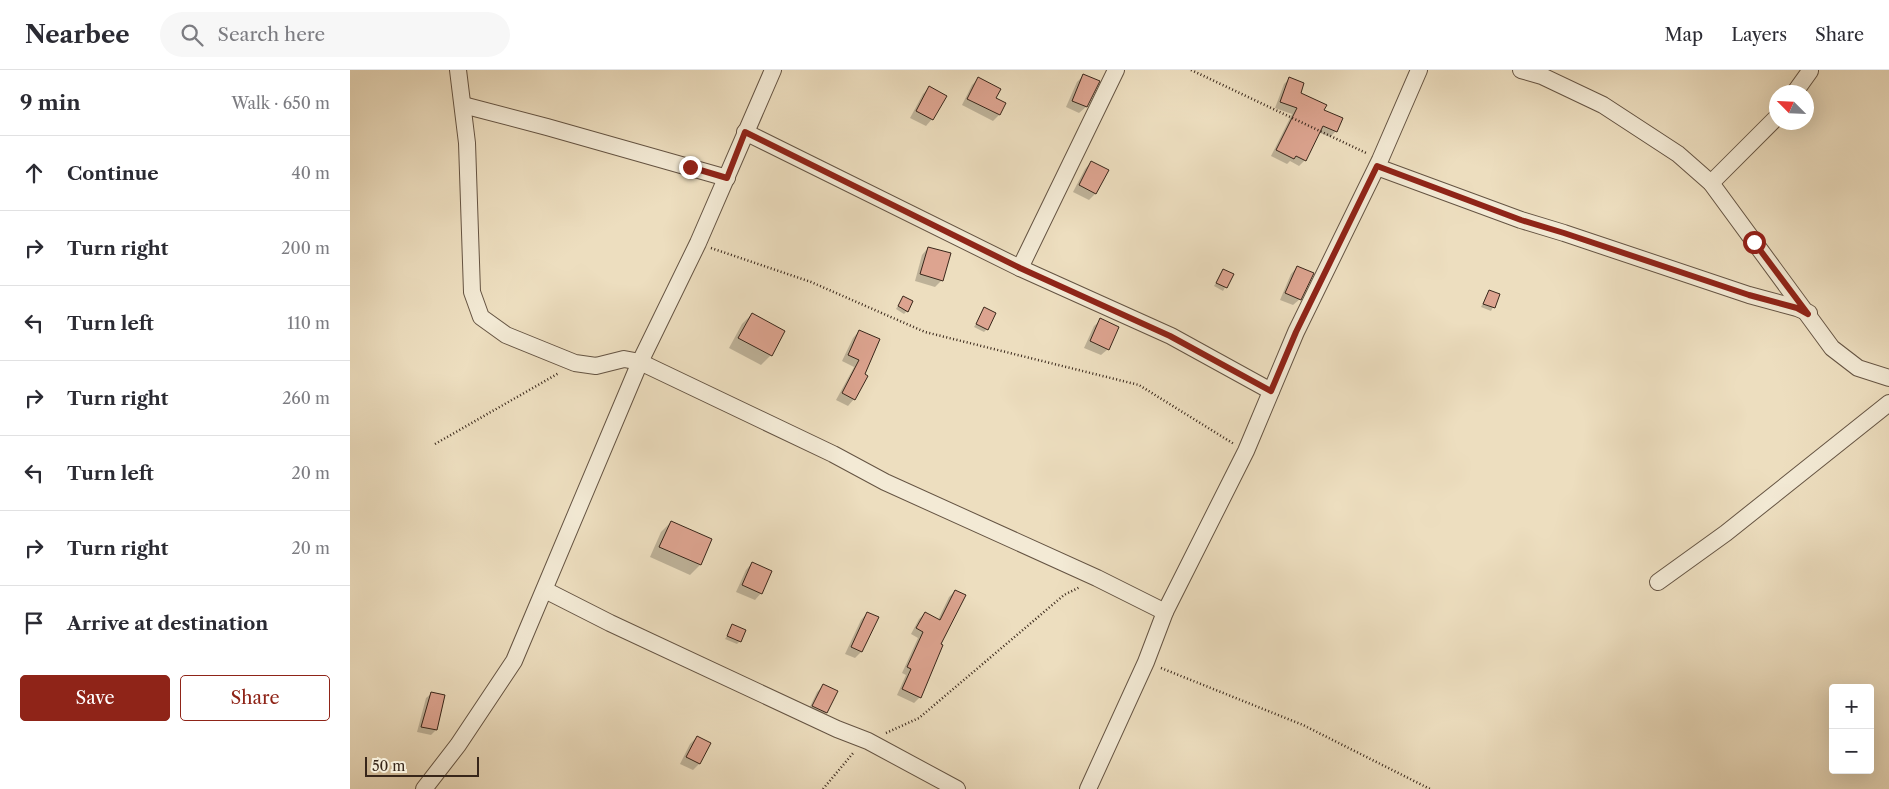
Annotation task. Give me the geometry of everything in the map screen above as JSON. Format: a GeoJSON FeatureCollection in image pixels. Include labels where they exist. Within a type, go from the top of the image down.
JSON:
{"type":"FeatureCollection","features":[{"type":"Feature","properties":{"kind":"street"},"geometry":{"type":"LineString","coordinates":[[458,70],[467,143],[472,292],[481,317],[506,335],[575,363],[596,366],[624,359],[640,362],[833,454],[885,482],[1097,578],[1165,612]]}},
{"type":"Feature","properties":{"kind":"street"},"geometry":{"type":"LineString","coordinates":[[424,789],[458,745],[514,661],[640,362],[698,243],[773,70]]}},
{"type":"Feature","properties":{"kind":"street"},"geometry":{"type":"LineString","coordinates":[[1020,268],[1116,70]]}},
{"type":"Feature","properties":{"kind":"street"},"geometry":{"type":"LineString","coordinates":[[1088,789],[1146,662],[1165,612],[1246,451],[1296,332],[1379,163],[1419,70]]}},
{"type":"Feature","properties":{"kind":"street"},"geometry":{"type":"LineString","coordinates":[[1521,70],[1542,76],[1603,105],[1678,154],[1711,183],[1832,348],[1858,368],[1889,378]]}},
{"type":"Feature","properties":{"kind":"street"},"geometry":{"type":"LineString","coordinates":[[1800,85],[1810,71]]}},
{"type":"Feature","properties":{"kind":"street"},"geometry":{"type":"LineString","coordinates":[[463,105],[547,126],[727,178]]}},
{"type":"Feature","properties":{"kind":"street"},"geometry":{"type":"LineString","coordinates":[[1711,183],[1769,125]]}},
{"type":"Feature","properties":{"kind":"street"},"geometry":{"type":"LineString","coordinates":[[745,132],[1020,268],[1170,336],[1271,391]]}},
{"type":"Feature","properties":{"kind":"street"},"geometry":{"type":"LineString","coordinates":[[1379,163],[1521,220],[1749,295],[1797,308],[1808,314]]}},
{"type":"Feature","properties":{"kind":"street"},"geometry":{"type":"LineString","coordinates":[[1658,582],[1726,533],[1889,404]]}},
{"type":"Feature","properties":{"kind":"street"},"geometry":{"type":"LineString","coordinates":[[545,590],[610,623],[837,729],[868,741],[957,789]]}},
{"type":"Feature","properties":{"kind":"path"},"geometry":{"type":"LineString","coordinates":[[1191,70],[1379,163]]}},
{"type":"Feature","properties":{"kind":"path"},"geometry":{"type":"LineString","coordinates":[[698,243],[812,282],[925,332],[1138,385],[1246,451]]}},
{"type":"Feature","properties":{"kind":"path"},"geometry":{"type":"LineString","coordinates":[[435,444],[575,363]]}},
{"type":"Feature","properties":{"kind":"path"},"geometry":{"type":"LineString","coordinates":[[823,789],[858,747],[919,718],[1064,595],[1097,578]]}},
{"type":"Feature","properties":{"kind":"path"},"geometry":{"type":"LineString","coordinates":[[1146,662],[1303,725],[1430,789]]}},
{"type":"Feature","properties":{"kind":"building"},"geometry":{"type":"Polygon","coordinates":[[[1083,74],[1100,81],[1087,107],[1072,101],[1083,74]]]}},
{"type":"Feature","properties":{"kind":"building"},"geometry":{"type":"Polygon","coordinates":[[[978,77],[1001,89],[996,98],[1006,103],[1000,115],[967,99],[978,77]]]}},
{"type":"Feature","properties":{"kind":"building"},"geometry":{"type":"Polygon","coordinates":[[[1289,77],[1304,83],[1301,93],[1327,105],[1324,110],[1343,118],[1337,132],[1323,126],[1306,161],[1296,156],[1294,159],[1276,150],[1297,108],[1280,102],[1289,77]]]}},
{"type":"Feature","properties":{"kind":"building"},"geometry":{"type":"Polygon","coordinates":[[[929,86],[947,96],[933,120],[916,111],[929,86]]]}},
{"type":"Feature","properties":{"kind":"building"},"geometry":{"type":"Polygon","coordinates":[[[1091,161],[1109,170],[1096,194],[1079,185],[1091,161]]]}},
{"type":"Feature","properties":{"kind":"building"},"geometry":{"type":"Polygon","coordinates":[[[928,247],[951,253],[943,281],[920,274],[928,247]]]}},
{"type":"Feature","properties":{"kind":"building"},"geometry":{"type":"Polygon","coordinates":[[[1297,266],[1314,273],[1301,300],[1285,293],[1297,266]]]}},
{"type":"Feature","properties":{"kind":"building"},"geometry":{"type":"Polygon","coordinates":[[[1223,269],[1234,274],[1227,288],[1216,283],[1223,269]]]}},
{"type":"Feature","properties":{"kind":"building"},"geometry":{"type":"Polygon","coordinates":[[[1489,290],[1500,294],[1495,308],[1483,304],[1489,290]]]}},
{"type":"Feature","properties":{"kind":"building"},"geometry":{"type":"Polygon","coordinates":[[[903,296],[913,301],[908,312],[898,306],[903,296]]]}},
{"type":"Feature","properties":{"kind":"building"},"geometry":{"type":"Polygon","coordinates":[[[984,307],[996,313],[988,330],[976,324],[984,307]]]}},
{"type":"Feature","properties":{"kind":"building"},"geometry":{"type":"Polygon","coordinates":[[[752,313],[785,331],[772,356],[738,338],[752,313]]]}},
{"type":"Feature","properties":{"kind":"building"},"geometry":{"type":"Polygon","coordinates":[[[1100,318],[1119,327],[1109,350],[1090,341],[1100,318]]]}},
{"type":"Feature","properties":{"kind":"building"},"geometry":{"type":"Polygon","coordinates":[[[859,330],[880,339],[865,374],[868,376],[855,400],[842,393],[859,360],[848,355],[859,330]]]}},
{"type":"Feature","properties":{"kind":"building"},"geometry":{"type":"Polygon","coordinates":[[[671,521],[712,539],[701,565],[659,547],[671,521]]]}},
{"type":"Feature","properties":{"kind":"building"},"geometry":{"type":"Polygon","coordinates":[[[752,562],[772,571],[762,594],[742,585],[752,562]]]}},
{"type":"Feature","properties":{"kind":"building"},"geometry":{"type":"Polygon","coordinates":[[[955,590],[966,595],[941,644],[943,645],[921,698],[902,689],[911,669],[907,667],[923,632],[916,628],[925,612],[940,620],[955,590]]]}},
{"type":"Feature","properties":{"kind":"building"},"geometry":{"type":"Polygon","coordinates":[[[867,612],[879,617],[862,652],[851,647],[867,612]]]}},
{"type":"Feature","properties":{"kind":"building"},"geometry":{"type":"Polygon","coordinates":[[[732,624],[746,630],[741,642],[727,636],[732,624]]]}},
{"type":"Feature","properties":{"kind":"building"},"geometry":{"type":"Polygon","coordinates":[[[823,684],[838,691],[827,713],[812,706],[823,684]]]}},
{"type":"Feature","properties":{"kind":"building"},"geometry":{"type":"Polygon","coordinates":[[[431,692],[445,695],[437,730],[421,727],[431,692]]]}},
{"type":"Feature","properties":{"kind":"building"},"geometry":{"type":"Polygon","coordinates":[[[697,736],[711,743],[700,764],[686,757],[697,736]]]}},
{"type":"Feature","properties":{"kind":"route"},"geometry":{"type":"LineString","coordinates":[[690,167],[727,178],[745,132],[1020,268],[1098,304],[1137,319],[1271,391],[1296,332],[1377,166],[1521,220],[1749,295],[1797,308],[1808,314],[1754,242]]}}]}
